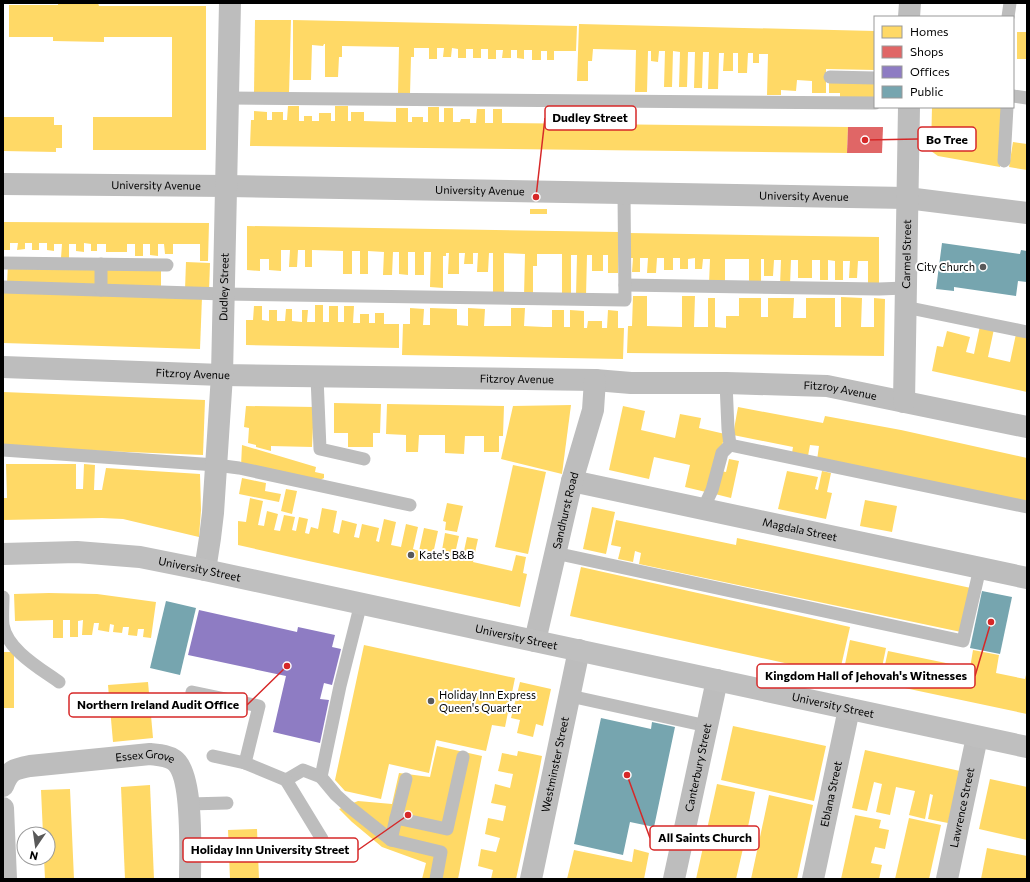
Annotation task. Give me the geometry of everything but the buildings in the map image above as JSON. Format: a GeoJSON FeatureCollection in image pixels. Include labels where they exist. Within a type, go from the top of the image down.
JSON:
{"type":"FeatureCollection","features":[{"type":"Feature","properties":{"kind":"street","name":"Dudley Street"},"geometry":{"type":"LineString","coordinates":[[205,570],[210,538],[222,375],[230,3]]}},
{"type":"Feature","properties":{"kind":"street"},"geometry":{"type":"LineString","coordinates":[[910,3],[910,16]]}},
{"type":"Feature","properties":{"kind":"street","name":"Carmel Street"},"geometry":{"type":"LineString","coordinates":[[904,402],[909,108]]}},
{"type":"Feature","properties":{"kind":"street","name":"University Avenue"},"geometry":{"type":"LineString","coordinates":[[3,184],[227,186],[907,198],[1027,213]]}},
{"type":"Feature","properties":{"kind":"street","name":"Fitzroy Avenue"},"geometry":{"type":"LineString","coordinates":[[3,367],[222,375],[595,380],[631,383],[726,383],[827,386],[1027,427]]}},
{"type":"Feature","properties":{"kind":"street","name":"Sandhurst Road"},"geometry":{"type":"LineString","coordinates":[[535,641],[572,481],[593,410],[595,380]]}},
{"type":"Feature","properties":{"kind":"street","name":"Magdala Street"},"geometry":{"type":"LineString","coordinates":[[572,481],[1027,578]]}},
{"type":"Feature","properties":{"kind":"street","name":"University Street"},"geometry":{"type":"LineString","coordinates":[[3,554],[85,553],[140,558],[205,570],[1027,747]]}},
{"type":"Feature","properties":{"kind":"street","name":"Westminster Street"},"geometry":{"type":"LineString","coordinates":[[531,879],[579,650]]}},
{"type":"Feature","properties":{"kind":"street","name":"Canterbury Street"},"geometry":{"type":"LineString","coordinates":[[674,879],[717,680]]}},
{"type":"Feature","properties":{"kind":"street","name":"Eblana Street"},"geometry":{"type":"LineString","coordinates":[[813,879],[849,709]]}},
{"type":"Feature","properties":{"kind":"street","name":"Lawrence Street"},"geometry":{"type":"LineString","coordinates":[[947,879],[977,737]]}},
{"type":"Feature","properties":{"kind":"street","name":"Essex Grove"},"geometry":{"type":"LineString","coordinates":[[3,786],[7,775],[15,769],[150,754],[164,756],[174,760],[181,768],[187,789],[189,804],[190,879]]}},
{"type":"Feature","properties":{"kind":"street"},"geometry":{"type":"LineString","coordinates":[[3,808],[5,868]]}},
{"type":"Feature","properties":{"kind":"lane"},"geometry":{"type":"LineString","coordinates":[[1008,16],[1010,3]]}},
{"type":"Feature","properties":{"kind":"lane"},"geometry":{"type":"LineString","coordinates":[[830,77],[874,78]]}},
{"type":"Feature","properties":{"kind":"lane"},"geometry":{"type":"LineString","coordinates":[[1014,96],[1027,98]]}},
{"type":"Feature","properties":{"kind":"lane"},"geometry":{"type":"LineString","coordinates":[[229,98],[874,103]]}},
{"type":"Feature","properties":{"kind":"lane"},"geometry":{"type":"LineString","coordinates":[[1004,161],[1007,108]]}},
{"type":"Feature","properties":{"kind":"lane"},"geometry":{"type":"LineString","coordinates":[[3,287],[224,294],[625,300],[624,193]]}},
{"type":"Feature","properties":{"kind":"lane"},"geometry":{"type":"LineString","coordinates":[[3,263],[167,265]]}},
{"type":"Feature","properties":{"kind":"lane"},"geometry":{"type":"LineString","coordinates":[[101,290],[102,264]]}},
{"type":"Feature","properties":{"kind":"lane"},"geometry":{"type":"LineString","coordinates":[[625,285],[905,297],[1027,332]]}},
{"type":"Feature","properties":{"kind":"lane"},"geometry":{"type":"LineString","coordinates":[[317,376],[320,449],[364,460]]}},
{"type":"Feature","properties":{"kind":"lane"},"geometry":{"type":"LineString","coordinates":[[726,383],[730,445]]}},
{"type":"Feature","properties":{"kind":"lane"},"geometry":{"type":"LineString","coordinates":[[730,445],[1027,507]]}},
{"type":"Feature","properties":{"kind":"lane"},"geometry":{"type":"LineString","coordinates":[[703,510],[712,490],[722,453],[730,445]]}},
{"type":"Feature","properties":{"kind":"lane"},"geometry":{"type":"LineString","coordinates":[[3,450],[216,465],[239,468],[410,505]]}},
{"type":"Feature","properties":{"kind":"lane"},"geometry":{"type":"LineString","coordinates":[[555,553],[963,641],[980,568]]}},
{"type":"Feature","properties":{"kind":"lane"},"geometry":{"type":"LineString","coordinates":[[3,597],[3,625],[7,637],[24,656],[59,682]]}},
{"type":"Feature","properties":{"kind":"lane"},"geometry":{"type":"LineString","coordinates":[[321,777],[340,686],[361,603]]}},
{"type":"Feature","properties":{"kind":"lane"},"geometry":{"type":"LineString","coordinates":[[192,692],[259,706],[245,763]]}},
{"type":"Feature","properties":{"kind":"lane"},"geometry":{"type":"LineString","coordinates":[[570,696],[707,726]]}},
{"type":"Feature","properties":{"kind":"lane"},"geometry":{"type":"LineString","coordinates":[[213,756],[245,763],[286,780],[322,839]]}},
{"type":"Feature","properties":{"kind":"lane"},"geometry":{"type":"LineString","coordinates":[[396,818],[446,834],[463,758]]}},
{"type":"Feature","properties":{"kind":"lane"},"geometry":{"type":"LineString","coordinates":[[286,780],[302,770],[321,777],[336,795],[347,805],[391,840],[442,852],[436,879]]}},
{"type":"Feature","properties":{"kind":"lane"},"geometry":{"type":"LineString","coordinates":[[391,840],[406,778]]}},
{"type":"Feature","properties":{"kind":"lane"},"geometry":{"type":"LineString","coordinates":[[189,804],[227,803]]}},
{"type":"Feature","properties":{"kind":"place","name":"Bo Tree"},"geometry":{"type":"Point","coordinates":[865,140]}},
{"type":"Feature","properties":{"kind":"place","name":"Dudley Street"},"geometry":{"type":"Point","coordinates":[536,197]}},
{"type":"Feature","properties":{"kind":"place","name":"City Church"},"geometry":{"type":"Point","coordinates":[983,267]}},
{"type":"Feature","properties":{"kind":"place","name":"Kate's B&B"},"geometry":{"type":"Point","coordinates":[411,555]}},
{"type":"Feature","properties":{"kind":"place","name":"Kingdom Hall of Jehovah's Witnesses"},"geometry":{"type":"Point","coordinates":[991,622]}},
{"type":"Feature","properties":{"kind":"place","name":"Northern Ireland Audit Office"},"geometry":{"type":"Point","coordinates":[287,666]}},
{"type":"Feature","properties":{"kind":"place","name":"Holiday Inn Express Queen's Quarter"},"geometry":{"type":"Point","coordinates":[431,701]}},
{"type":"Feature","properties":{"kind":"place","name":"All Saints Church"},"geometry":{"type":"Point","coordinates":[627,775]}},
{"type":"Feature","properties":{"kind":"place","name":"Holiday Inn University Street"},"geometry":{"type":"Point","coordinates":[408,815]}}]}
